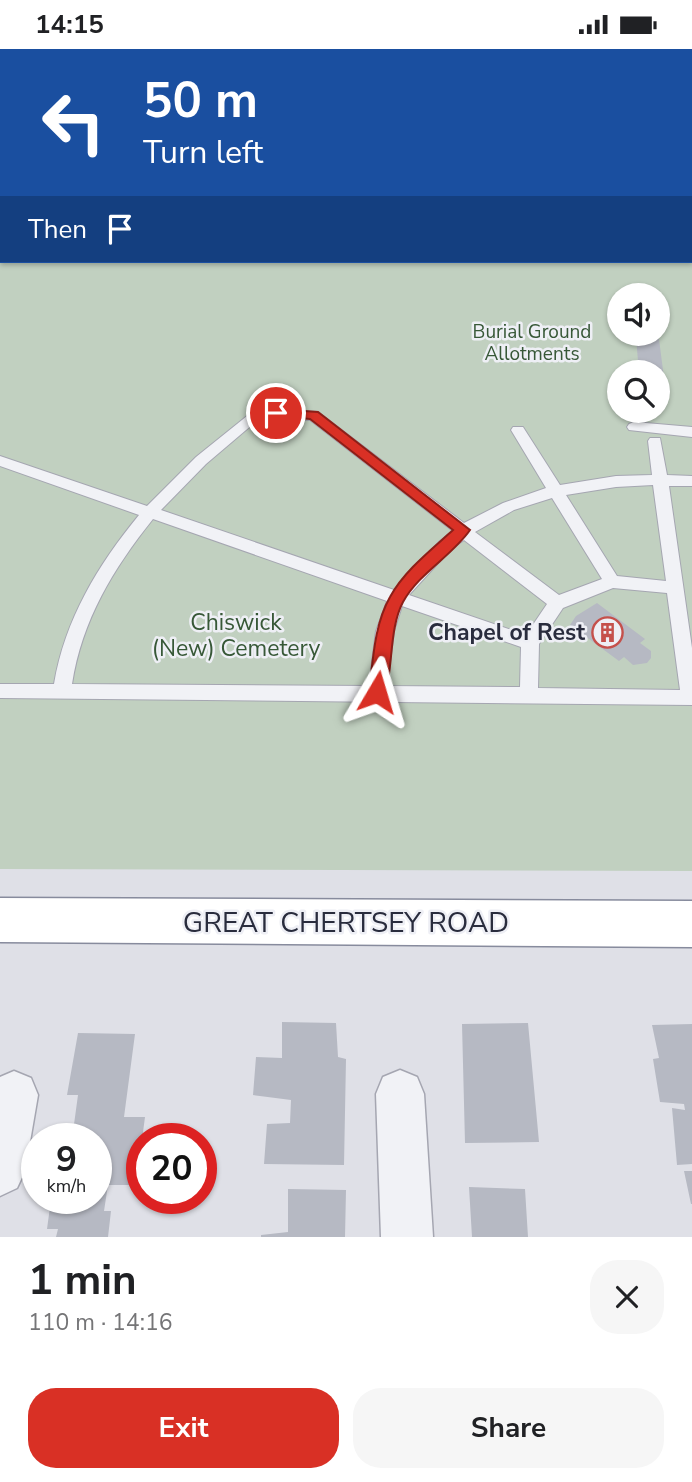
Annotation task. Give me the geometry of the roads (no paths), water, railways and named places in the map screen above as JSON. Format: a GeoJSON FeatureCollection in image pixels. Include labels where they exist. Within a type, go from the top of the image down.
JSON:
{"type":"FeatureCollection","features":[{"type":"Feature","properties":{"kind":"highway","name":"GREAT CHERTSEY ROAD"},"geometry":{"type":"LineString","coordinates":[[0,920],[692,924]]}},
{"type":"Feature","properties":{"kind":"street"},"geometry":{"type":"LineString","coordinates":[[400,1094],[407,1237]]}},
{"type":"Feature","properties":{"kind":"street"},"geometry":{"type":"LineString","coordinates":[[0,1171],[15,1095]]}},
{"type":"Feature","properties":{"kind":"lane"},"geometry":{"type":"LineString","coordinates":[[62,692],[73,639],[103,575],[150,512],[206,453],[257,413],[313,415],[557,603]]}},
{"type":"Feature","properties":{"kind":"lane"},"geometry":{"type":"LineString","coordinates":[[634,427],[692,432]]}},
{"type":"Feature","properties":{"kind":"lane"},"geometry":{"type":"LineString","coordinates":[[518,430],[612,582]]}},
{"type":"Feature","properties":{"kind":"lane"},"geometry":{"type":"LineString","coordinates":[[0,691],[377,692],[691,698],[655,441]]}},
{"type":"Feature","properties":{"kind":"lane"},"geometry":{"type":"LineString","coordinates":[[0,461],[530,643]]}},
{"type":"Feature","properties":{"kind":"lane"},"geometry":{"type":"LineString","coordinates":[[377,692],[383,643],[396,599],[429,561],[462,530],[509,505],[556,489],[602,482],[661,479],[692,481]]}},
{"type":"Feature","properties":{"kind":"lane"},"geometry":{"type":"LineString","coordinates":[[529,695],[530,643],[557,603],[612,582],[676,588]]}},
{"type":"Feature","properties":{"kind":"place","name":"Chapel of Rest"},"geometry":{"type":"Point","coordinates":[608,632]}},
{"type":"Feature","properties":{"kind":"park label","name":"Burial Ground Allotments"},"geometry":{"type":"Point","coordinates":[532,342]}},
{"type":"Feature","properties":{"kind":"park label","name":"Chiswick (New) Cemetery"},"geometry":{"type":"Point","coordinates":[236,635]}}]}
